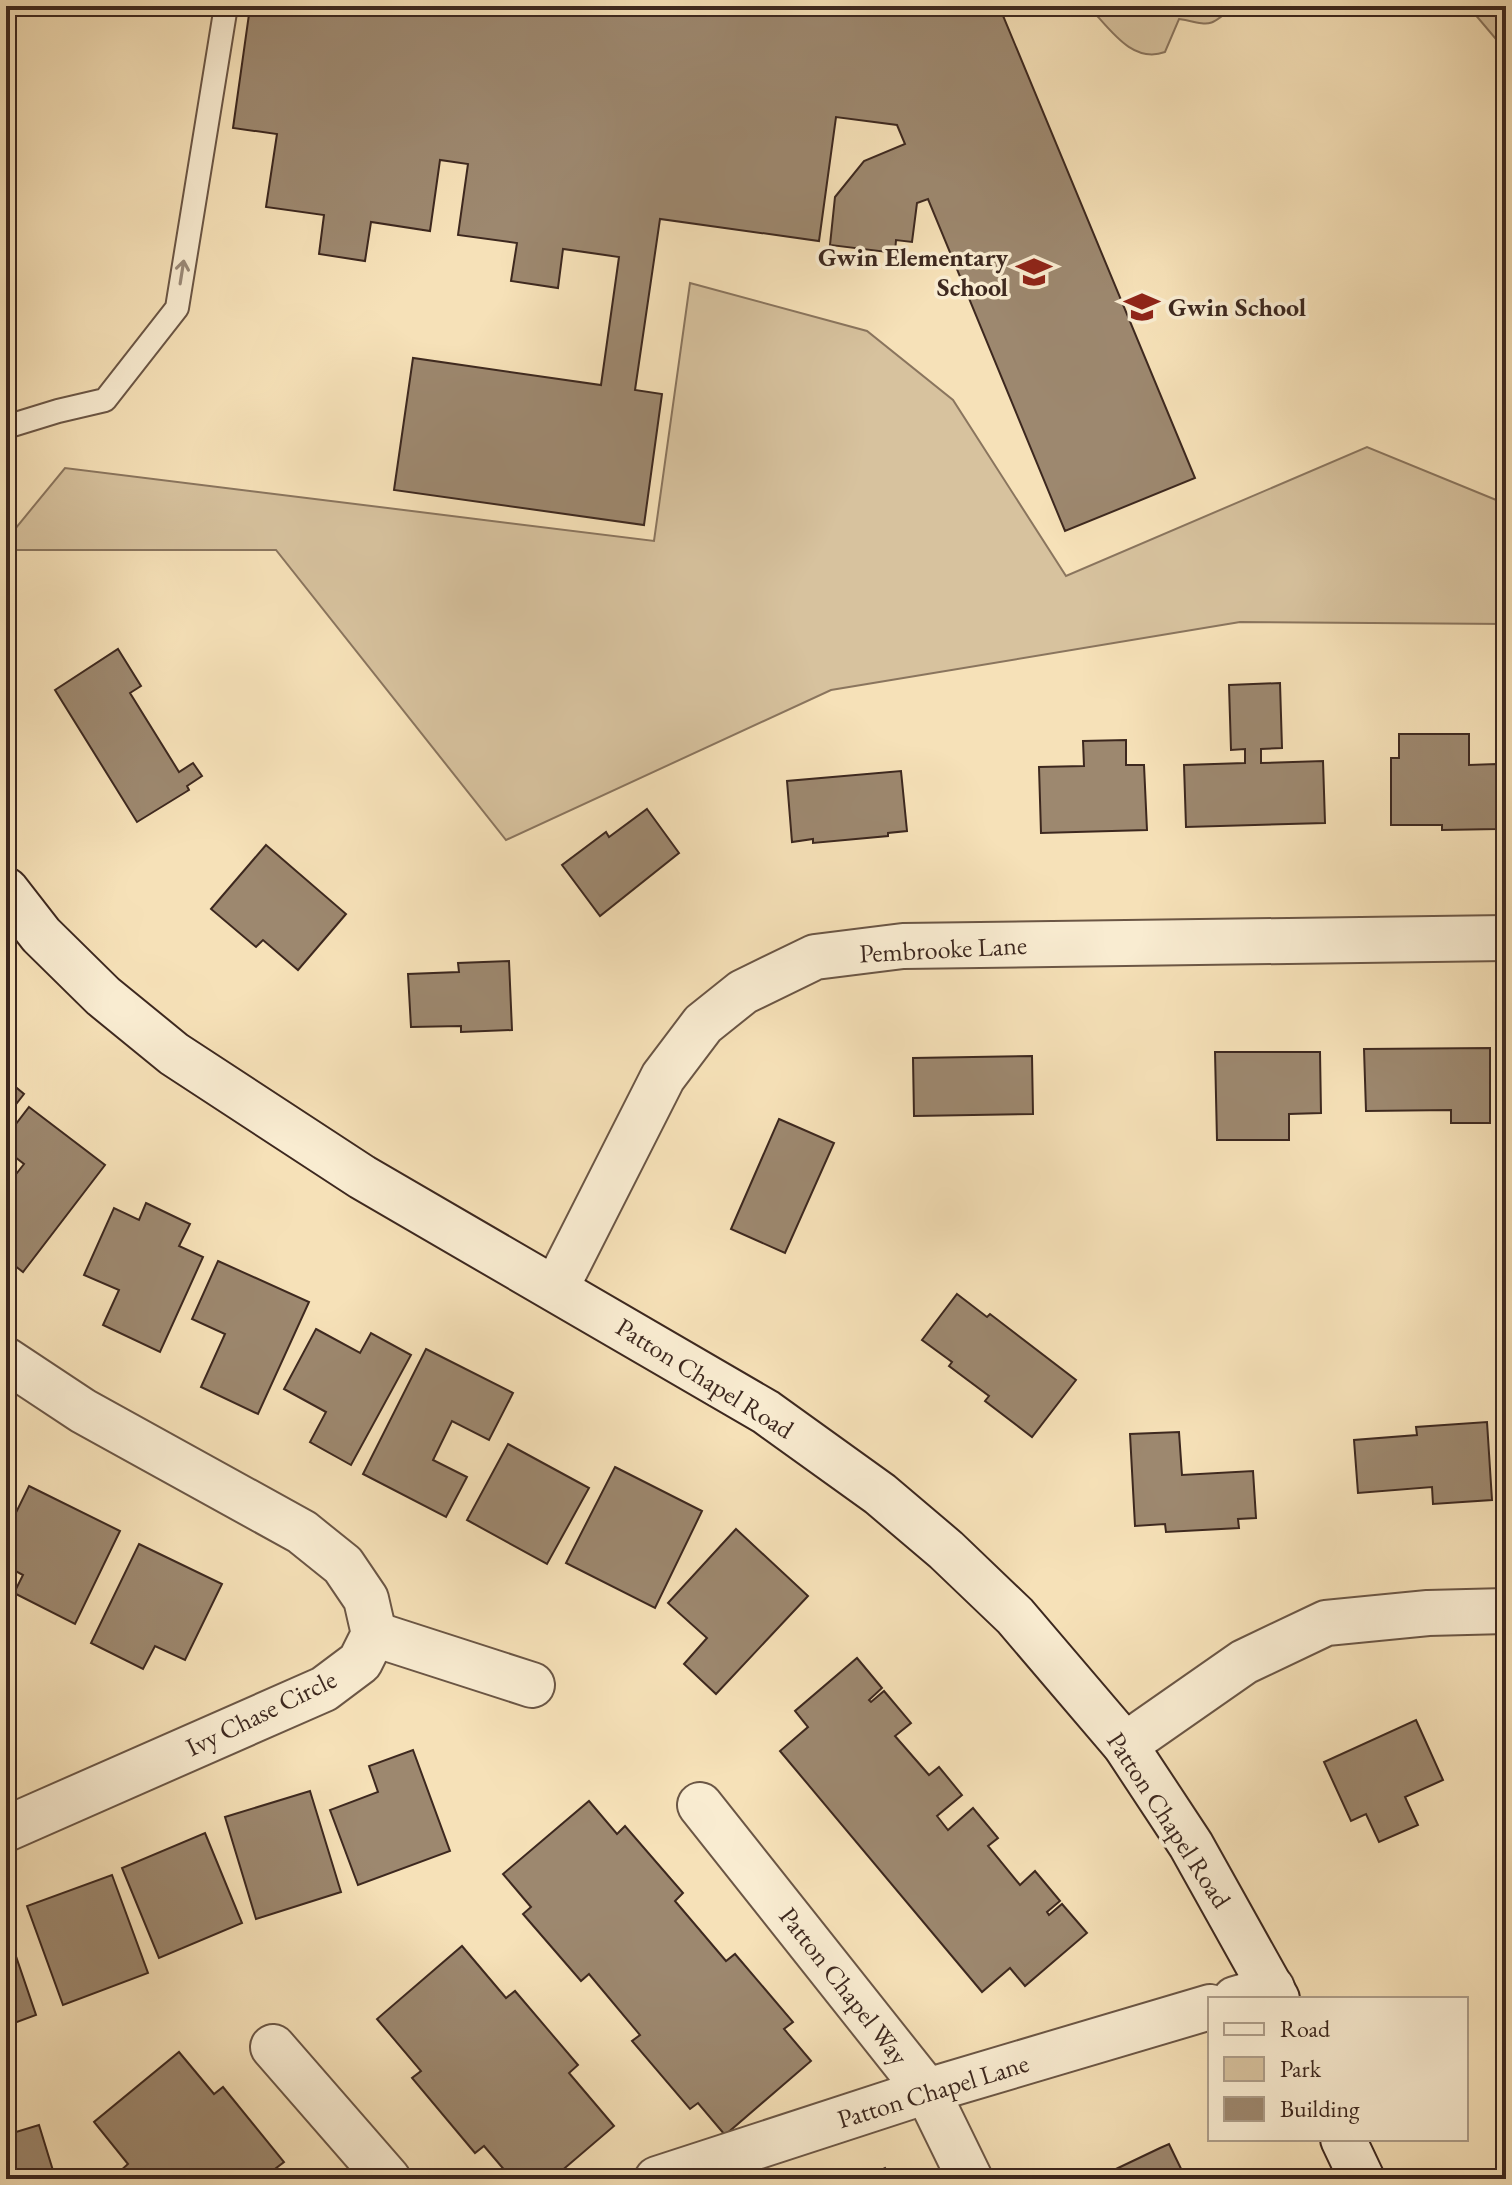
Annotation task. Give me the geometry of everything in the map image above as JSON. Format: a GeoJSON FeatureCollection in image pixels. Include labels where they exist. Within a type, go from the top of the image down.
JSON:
{"type":"FeatureCollection","features":[{"type":"Feature","properties":{"kind":"street","name":"Patton Chapel Road"},"geometry":{"type":"LineString","coordinates":[[6,890],[41,935],[103,996],[174,1054],[362,1177],[766,1412],[880,1494],[946,1550],[1015,1616],[1125,1745],[1191,1845],[1261,1995]]}},
{"type":"Feature","properties":{"kind":"street","name":"Pembrooke Lane"},"geometry":{"type":"LineString","coordinates":[[556,1288],[663,1077],[703,1024],[743,992],[815,957],[903,946],[1506,938]]}},
{"type":"Feature","properties":{"kind":"street"},"geometry":{"type":"LineString","coordinates":[[6,1360],[83,1411],[302,1532],[343,1565],[351,1576],[366,1599],[374,1634],[532,1685]]}},
{"type":"Feature","properties":{"kind":"street"},"geometry":{"type":"LineString","coordinates":[[1125,1745],[1244,1662],[1326,1623],[1428,1613],[1506,1611]]}},
{"type":"Feature","properties":{"kind":"street","name":"Ivy Chase Circle"},"geometry":{"type":"LineString","coordinates":[[6,1829],[324,1689],[360,1662],[374,1634]]}},
{"type":"Feature","properties":{"kind":"street","name":"Patton Chapel Way"},"geometry":{"type":"LineString","coordinates":[[700,1805],[927,2091],[970,2179]]}},
{"type":"Feature","properties":{"kind":"street","name":"Patton Chapel Lane"},"geometry":{"type":"LineString","coordinates":[[657,2179],[927,2091],[1208,2008]]}},
{"type":"Feature","properties":{"kind":"street"},"geometry":{"type":"LineString","coordinates":[[273,2047],[388,2179]]}},
{"type":"Feature","properties":{"kind":"street"},"geometry":{"type":"LineString","coordinates":[[1344,2141],[1362,2179]]}},
{"type":"Feature","properties":{"kind":"lane"},"geometry":{"type":"LineString","coordinates":[[6,427],[105,400],[177,308],[226,6]]}},
{"type":"Feature","properties":{"kind":"green space"},"geometry":{"type":"Polygon","coordinates":[[[1234,6],[1213,22],[1179,19],[1165,52],[1153,54],[1132,49],[1123,42],[1090,8],[1234,6]]]}},
{"type":"Feature","properties":{"kind":"green space"},"geometry":{"type":"Polygon","coordinates":[[[1468,6],[1506,6],[1506,51],[1468,6]]]}},
{"type":"Feature","properties":{"kind":"green space"},"geometry":{"type":"Polygon","coordinates":[[[690,283],[867,331],[953,400],[1066,576],[1367,447],[1506,504],[1506,624],[1240,622],[831,690],[506,840],[276,550],[6,550],[6,540],[65,468],[654,541],[690,283]]]}},
{"type":"Feature","properties":{"kind":"building","name":"Gwin Elementary School"},"geometry":{"type":"Polygon","coordinates":[[[658,6],[657,11],[684,15],[686,6],[999,6],[1195,478],[1065,531],[928,199],[917,203],[912,242],[896,240],[895,253],[830,245],[835,197],[864,161],[905,144],[897,125],[836,117],[819,241],[660,219],[635,390],[662,394],[644,525],[394,490],[413,358],[601,385],[619,257],[563,249],[558,288],[511,281],[517,243],[458,235],[468,164],[440,160],[430,231],[371,222],[365,261],[319,254],[324,215],[266,207],[277,134],[233,128],[250,7],[658,6]]]}},
{"type":"Feature","properties":{"kind":"building"},"geometry":{"type":"Polygon","coordinates":[[[118,649],[141,686],[130,693],[179,772],[193,763],[202,776],[187,786],[189,790],[137,822],[55,690],[118,649]]]}},
{"type":"Feature","properties":{"kind":"building"},"geometry":{"type":"Polygon","coordinates":[[[1280,683],[1282,748],[1261,749],[1261,763],[1323,761],[1325,823],[1186,827],[1184,765],[1245,763],[1245,749],[1231,750],[1229,685],[1280,683]]]}},
{"type":"Feature","properties":{"kind":"building"},"geometry":{"type":"Polygon","coordinates":[[[1399,734],[1469,734],[1469,765],[1496,764],[1497,829],[1442,830],[1442,825],[1391,825],[1391,758],[1399,758],[1399,734]]]}},
{"type":"Feature","properties":{"kind":"building"},"geometry":{"type":"Polygon","coordinates":[[[1126,740],[1126,765],[1144,765],[1147,830],[1041,833],[1039,767],[1084,766],[1083,741],[1126,740]]]}},
{"type":"Feature","properties":{"kind":"building"},"geometry":{"type":"Polygon","coordinates":[[[901,771],[907,831],[888,833],[888,836],[792,842],[787,781],[901,771]]]}},
{"type":"Feature","properties":{"kind":"building"},"geometry":{"type":"Polygon","coordinates":[[[647,809],[679,853],[600,916],[562,865],[606,832],[609,837],[647,809]]]}},
{"type":"Feature","properties":{"kind":"building"},"geometry":{"type":"Polygon","coordinates":[[[266,845],[346,914],[298,970],[263,940],[256,947],[211,909],[266,845]]]}},
{"type":"Feature","properties":{"kind":"building"},"geometry":{"type":"Polygon","coordinates":[[[509,961],[512,1030],[461,1032],[461,1026],[411,1027],[408,974],[459,972],[458,963],[509,961]]]}},
{"type":"Feature","properties":{"kind":"building"},"geometry":{"type":"Polygon","coordinates":[[[1490,1048],[1490,1123],[1451,1123],[1451,1110],[1366,1111],[1364,1049],[1490,1048]]]}},
{"type":"Feature","properties":{"kind":"building"},"geometry":{"type":"Polygon","coordinates":[[[1215,1052],[1320,1052],[1321,1113],[1289,1114],[1289,1140],[1217,1140],[1215,1052]]]}},
{"type":"Feature","properties":{"kind":"building"},"geometry":{"type":"Polygon","coordinates":[[[1032,1056],[1033,1114],[914,1116],[913,1058],[1032,1056]]]}},
{"type":"Feature","properties":{"kind":"building"},"geometry":{"type":"Polygon","coordinates":[[[6,1079],[24,1094],[6,1117],[6,1079]]]}},
{"type":"Feature","properties":{"kind":"building"},"geometry":{"type":"Polygon","coordinates":[[[29,1107],[105,1165],[23,1272],[6,1259],[6,1187],[24,1164],[6,1150],[6,1137],[29,1107]]]}},
{"type":"Feature","properties":{"kind":"building"},"geometry":{"type":"Polygon","coordinates":[[[779,1119],[834,1143],[785,1253],[731,1229],[779,1119]]]}},
{"type":"Feature","properties":{"kind":"building"},"geometry":{"type":"Polygon","coordinates":[[[146,1203],[190,1224],[179,1246],[203,1257],[160,1352],[103,1325],[119,1290],[84,1275],[114,1208],[139,1220],[146,1203]]]}},
{"type":"Feature","properties":{"kind":"building"},"geometry":{"type":"Polygon","coordinates":[[[218,1261],[309,1302],[258,1414],[201,1387],[225,1334],[192,1319],[218,1261]]]}},
{"type":"Feature","properties":{"kind":"building"},"geometry":{"type":"Polygon","coordinates":[[[957,1294],[987,1317],[990,1314],[1076,1380],[1032,1437],[985,1401],[989,1396],[949,1366],[952,1362],[922,1340],[957,1294]]]}},
{"type":"Feature","properties":{"kind":"building"},"geometry":{"type":"Polygon","coordinates":[[[316,1329],[360,1353],[371,1333],[411,1355],[351,1465],[310,1442],[326,1412],[284,1389],[316,1329]]]}},
{"type":"Feature","properties":{"kind":"building"},"geometry":{"type":"Polygon","coordinates":[[[426,1349],[513,1393],[489,1440],[452,1421],[433,1460],[467,1477],[446,1517],[363,1474],[426,1349]]]}},
{"type":"Feature","properties":{"kind":"building"},"geometry":{"type":"Polygon","coordinates":[[[1487,1422],[1492,1500],[1433,1504],[1432,1487],[1358,1493],[1354,1440],[1417,1435],[1416,1427],[1487,1422]]]}},
{"type":"Feature","properties":{"kind":"building"},"geometry":{"type":"Polygon","coordinates":[[[1179,1432],[1182,1475],[1253,1471],[1256,1518],[1238,1519],[1239,1528],[1166,1532],[1165,1524],[1135,1526],[1130,1434],[1179,1432]]]}},
{"type":"Feature","properties":{"kind":"building"},"geometry":{"type":"Polygon","coordinates":[[[508,1444],[589,1488],[547,1564],[467,1520],[508,1444]]]}},
{"type":"Feature","properties":{"kind":"building"},"geometry":{"type":"Polygon","coordinates":[[[615,1467],[702,1511],[655,1608],[566,1563],[615,1467]]]}},
{"type":"Feature","properties":{"kind":"building"},"geometry":{"type":"Polygon","coordinates":[[[29,1486],[120,1531],[75,1624],[14,1593],[23,1575],[6,1566],[6,1533],[29,1486]]]}},
{"type":"Feature","properties":{"kind":"building"},"geometry":{"type":"Polygon","coordinates":[[[736,1529],[808,1596],[716,1694],[684,1664],[707,1638],[668,1603],[736,1529]]]}},
{"type":"Feature","properties":{"kind":"building"},"geometry":{"type":"Polygon","coordinates":[[[139,1544],[222,1584],[185,1660],[155,1646],[143,1669],[91,1643],[139,1544]]]}},
{"type":"Feature","properties":{"kind":"building"},"geometry":{"type":"Polygon","coordinates":[[[857,1658],[882,1688],[869,1700],[871,1702],[884,1691],[911,1723],[895,1736],[929,1775],[939,1767],[962,1795],[937,1816],[948,1830],[973,1808],[998,1838],[988,1846],[1020,1885],[1035,1871],[1060,1901],[1047,1912],[1049,1915],[1062,1904],[1087,1933],[1025,1986],[1010,1968],[982,1992],[780,1751],[808,1727],[795,1711],[857,1658]]]}},
{"type":"Feature","properties":{"kind":"building"},"geometry":{"type":"Polygon","coordinates":[[[1416,1720],[1443,1780],[1405,1797],[1418,1825],[1379,1842],[1366,1814],[1351,1821],[1324,1762],[1416,1720]]]}},
{"type":"Feature","properties":{"kind":"building"},"geometry":{"type":"Polygon","coordinates":[[[413,1750],[450,1851],[358,1885],[330,1810],[378,1792],[369,1766],[413,1750]]]}},
{"type":"Feature","properties":{"kind":"building"},"geometry":{"type":"Polygon","coordinates":[[[310,1791],[341,1892],[256,1919],[225,1817],[310,1791]]]}},
{"type":"Feature","properties":{"kind":"building"},"geometry":{"type":"Polygon","coordinates":[[[589,1801],[617,1834],[625,1826],[683,1893],[675,1901],[726,1961],[735,1954],[793,2022],[784,2029],[811,2061],[725,2135],[698,2103],[690,2109],[632,2041],[640,2035],[589,1974],[581,1981],[523,1914],[531,1907],[503,1874],[589,1801]]]}},
{"type":"Feature","properties":{"kind":"building"},"geometry":{"type":"Polygon","coordinates":[[[205,1833],[242,1923],[159,1958],[122,1868],[205,1833]]]}},
{"type":"Feature","properties":{"kind":"building"},"geometry":{"type":"Polygon","coordinates":[[[112,1875],[148,1973],[63,2005],[27,1906],[112,1875]]]}},
{"type":"Feature","properties":{"kind":"building"},"geometry":{"type":"Polygon","coordinates":[[[6,1927],[36,2015],[6,2026],[6,1927]]]}},
{"type":"Feature","properties":{"kind":"building"},"geometry":{"type":"Polygon","coordinates":[[[462,1946],[506,1998],[515,1991],[578,2065],[569,2073],[614,2126],[552,2179],[512,2179],[484,2146],[475,2153],[412,2078],[421,2071],[377,2019],[462,1946]]]}},
{"type":"Feature","properties":{"kind":"building"},"geometry":{"type":"Polygon","coordinates":[[[179,2052],[214,2094],[223,2087],[284,2162],[275,2169],[283,2179],[125,2179],[119,2172],[128,2164],[94,2122],[179,2052]]]}},
{"type":"Feature","properties":{"kind":"building"},"geometry":{"type":"Polygon","coordinates":[[[39,2125],[55,2177],[66,2174],[68,2179],[6,2179],[6,2135],[39,2125]]]}},
{"type":"Feature","properties":{"kind":"building"},"geometry":{"type":"Polygon","coordinates":[[[1169,2144],[1186,2179],[1095,2179],[1160,2148],[1169,2144]]]}},
{"type":"Feature","properties":{"kind":"building"},"geometry":{"type":"Polygon","coordinates":[[[885,2168],[890,2179],[862,2179],[885,2168]]]}},
{"type":"Feature","properties":{"kind":"place","name":"Gwin Elementary School"},"geometry":{"type":"Point","coordinates":[1034,272]}},
{"type":"Feature","properties":{"kind":"place","name":"Gwin School"},"geometry":{"type":"Point","coordinates":[1142,307]}}]}
